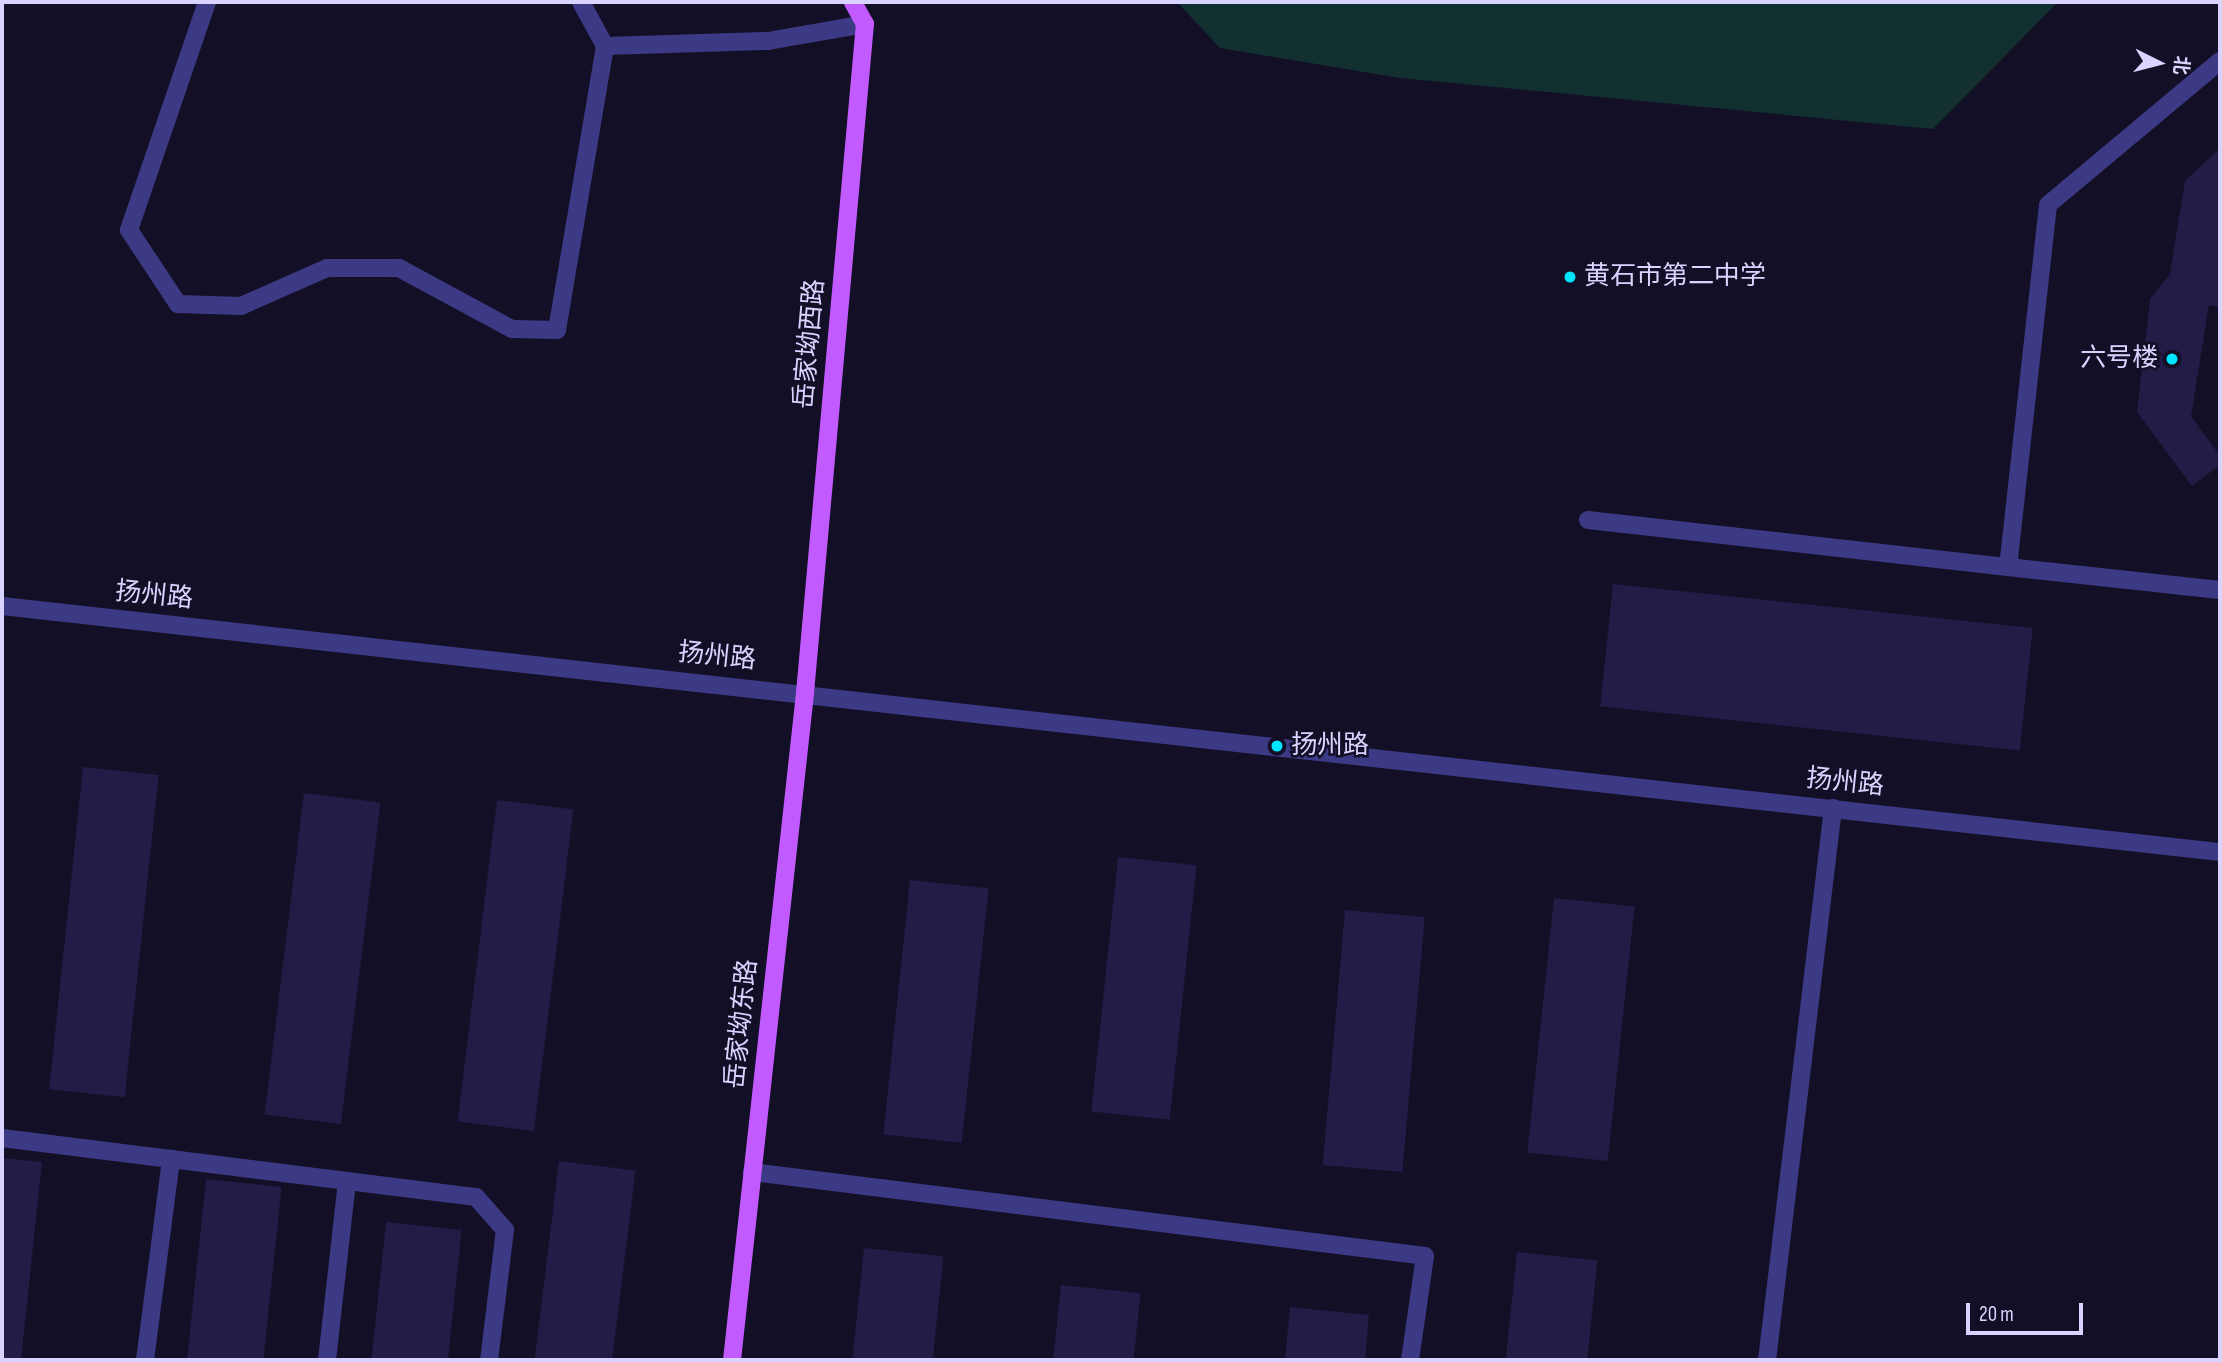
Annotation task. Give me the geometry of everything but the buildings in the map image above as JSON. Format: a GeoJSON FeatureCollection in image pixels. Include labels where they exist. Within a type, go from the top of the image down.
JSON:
{"type":"FeatureCollection","features":[{"type":"Feature","properties":{"kind":"main road"},"geometry":{"type":"LineString","coordinates":[[853,2],[864,24]]}},
{"type":"Feature","properties":{"kind":"main road","name":"岳家坳西路"},"geometry":{"type":"LineString","coordinates":[[805,693],[864,24]]}},
{"type":"Feature","properties":{"kind":"main road","name":"岳家坳东路"},"geometry":{"type":"LineString","coordinates":[[732,1360],[805,693]]}},
{"type":"Feature","properties":{"kind":"street"},"geometry":{"type":"LineString","coordinates":[[207,2],[129,230],[178,304],[241,306],[327,268],[399,268],[512,329],[557,330],[605,46],[581,2]]}},
{"type":"Feature","properties":{"kind":"street"},"geometry":{"type":"LineString","coordinates":[[605,46],[768,41],[864,24]]}},
{"type":"Feature","properties":{"kind":"street"},"geometry":{"type":"LineString","coordinates":[[2008,567],[2048,205],[2220,61]]}},
{"type":"Feature","properties":{"kind":"street"},"geometry":{"type":"LineString","coordinates":[[1588,520],[2220,590]]}},
{"type":"Feature","properties":{"kind":"street","name":"扬州路"},"geometry":{"type":"LineString","coordinates":[[2,606],[2220,852]]}},
{"type":"Feature","properties":{"kind":"street"},"geometry":{"type":"LineString","coordinates":[[1767,1360],[1833,808]]}},
{"type":"Feature","properties":{"kind":"street"},"geometry":{"type":"LineString","coordinates":[[2,1138],[476,1197],[505,1230],[489,1360]]}},
{"type":"Feature","properties":{"kind":"street"},"geometry":{"type":"LineString","coordinates":[[145,1360],[171,1159]]}},
{"type":"Feature","properties":{"kind":"street"},"geometry":{"type":"LineString","coordinates":[[752,1172],[1425,1256],[1410,1360]]}},
{"type":"Feature","properties":{"kind":"street"},"geometry":{"type":"LineString","coordinates":[[327,1360],[347,1181]]}},
{"type":"Feature","properties":{"kind":"green space"},"geometry":{"type":"Polygon","coordinates":[[[1177,2],[2058,2],[1933,129],[1400,78],[1220,48],[1177,2]]]}},
{"type":"Feature","properties":{"kind":"place","name":"黄石市第二中学"},"geometry":{"type":"Point","coordinates":[1570,277]}},
{"type":"Feature","properties":{"kind":"place","name":"六号楼"},"geometry":{"type":"Point","coordinates":[2172,359]}},
{"type":"Feature","properties":{"kind":"place","name":"扬州路"},"geometry":{"type":"Point","coordinates":[1277,746]}}]}
